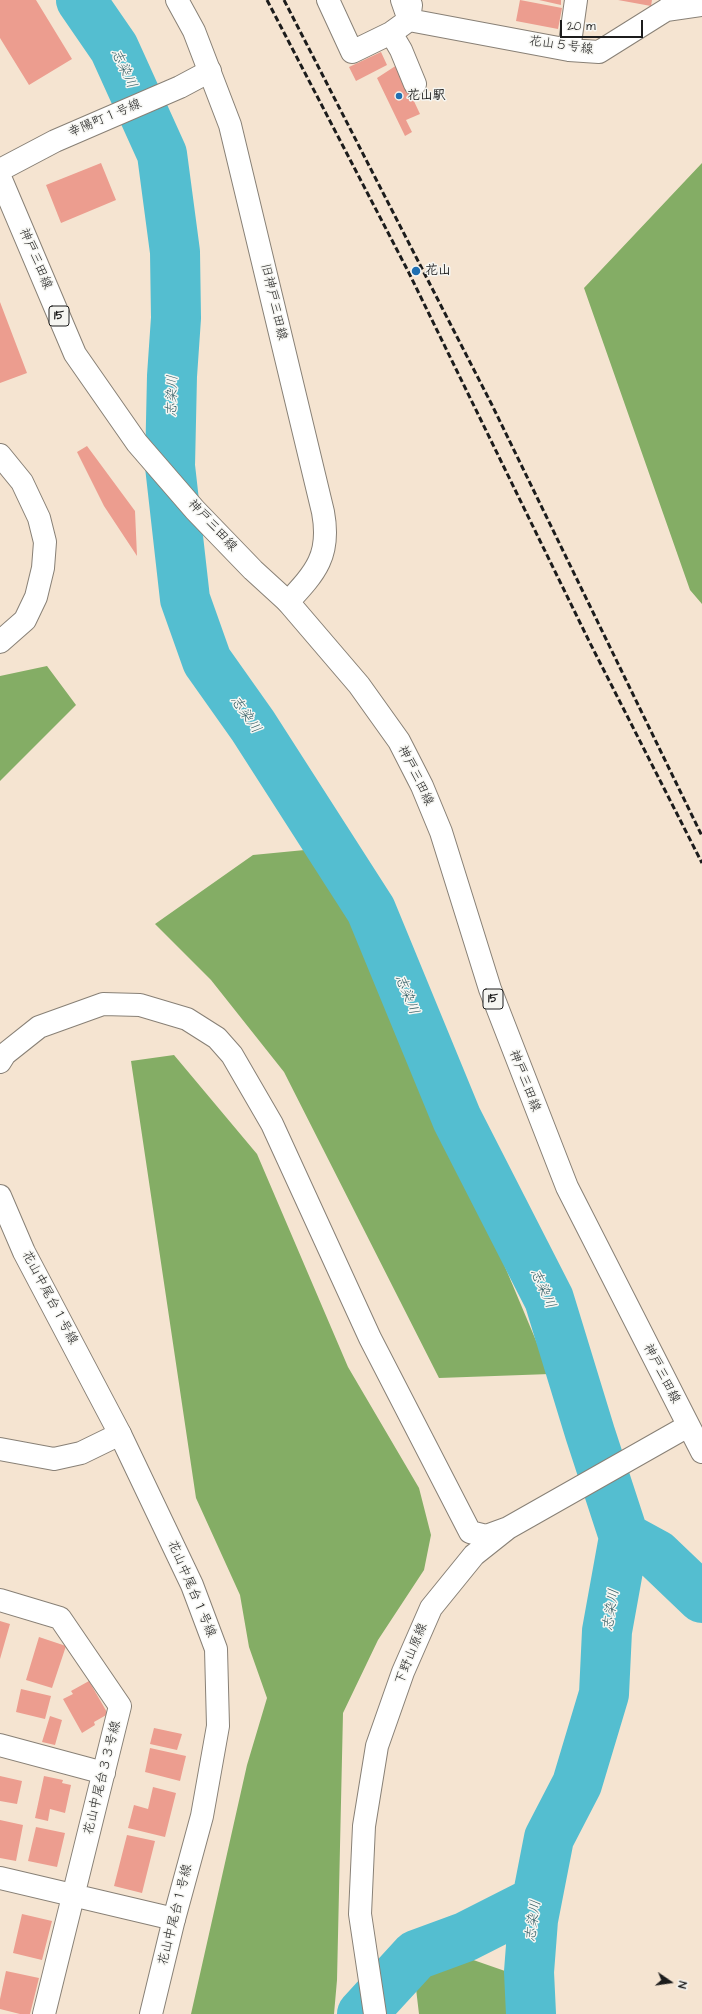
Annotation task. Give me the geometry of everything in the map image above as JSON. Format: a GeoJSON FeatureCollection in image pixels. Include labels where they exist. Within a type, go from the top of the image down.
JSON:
{"type":"FeatureCollection","features":[{"type":"Feature","properties":{"kind":"street","name":"旧神戸三田線"},"geometry":{"type":"LineString","coordinates":[[177,0],[194,31],[230,125],[326,529],[325,543],[319,564],[288,602]]}},
{"type":"Feature","properties":{"kind":"street"},"geometry":{"type":"LineString","coordinates":[[328,0],[352,52],[391,33],[407,7]]}},
{"type":"Feature","properties":{"kind":"street"},"geometry":{"type":"LineString","coordinates":[[569,50],[576,0]]}},
{"type":"Feature","properties":{"kind":"street","name":"花山５号線"},"geometry":{"type":"LineString","coordinates":[[407,7],[569,50],[599,52],[666,10],[702,6]]}},
{"type":"Feature","properties":{"kind":"street"},"geometry":{"type":"LineString","coordinates":[[391,33],[401,50],[415,84]]}},
{"type":"Feature","properties":{"kind":"street","name":"幸陽町１号線"},"geometry":{"type":"LineString","coordinates":[[0,170],[55,141],[180,87],[210,71]]}},
{"type":"Feature","properties":{"kind":"street","name":"神戸三田線"},"geometry":{"type":"LineString","coordinates":[[0,177],[75,354],[137,443],[195,510],[253,570],[288,602],[368,696],[398,742],[422,786],[442,837],[490,989],[567,1187],[702,1452]]}},
{"type":"Feature","properties":{"kind":"street"},"geometry":{"type":"LineString","coordinates":[[0,455],[22,482],[39,518],[46,542],[43,568],[36,597],[25,620],[0,642]]}},
{"type":"Feature","properties":{"kind":"street"},"geometry":{"type":"LineString","coordinates":[[0,1062],[5,1054],[39,1027],[103,1004],[140,1005],[188,1019],[217,1038],[232,1055],[272,1124],[370,1338],[470,1532],[486,1536],[508,1528]]}},
{"type":"Feature","properties":{"kind":"street","name":"花山中尾台１号線"},"geometry":{"type":"LineString","coordinates":[[0,1196],[24,1252],[120,1434],[192,1585],[216,1649],[218,1726],[202,1816],[174,1919],[151,2014]]}},
{"type":"Feature","properties":{"kind":"street","name":"下野山原線"},"geometry":{"type":"LineString","coordinates":[[375,2014],[360,1914],[364,1826],[377,1746],[403,1672],[430,1608],[474,1555],[508,1528],[628,1458],[688,1426]]}},
{"type":"Feature","properties":{"kind":"street"},"geometry":{"type":"LineString","coordinates":[[0,1449],[54,1459],[82,1453],[120,1434]]}},
{"type":"Feature","properties":{"kind":"street","name":"花山中尾台３３号線"},"geometry":{"type":"LineString","coordinates":[[0,1600],[60,1618],[120,1706],[44,2014]]}},
{"type":"Feature","properties":{"kind":"street"},"geometry":{"type":"LineString","coordinates":[[0,1745],[104,1773]]}},
{"type":"Feature","properties":{"kind":"street"},"geometry":{"type":"LineString","coordinates":[[0,1878],[174,1919]]}},
{"type":"Feature","properties":{"kind":"green space"},"geometry":{"type":"Polygon","coordinates":[[[702,163],[702,604],[690,590],[584,288],[702,163]]]}},
{"type":"Feature","properties":{"kind":"green space"},"geometry":{"type":"Polygon","coordinates":[[[47,666],[76,705],[0,781],[0,676],[47,666]]]}},
{"type":"Feature","properties":{"kind":"green space"},"geometry":{"type":"Polygon","coordinates":[[[315,849],[406,1031],[550,1374],[439,1378],[284,1072],[211,980],[155,924],[253,855],[315,849]]]}},
{"type":"Feature","properties":{"kind":"green space"},"geometry":{"type":"Polygon","coordinates":[[[174,1055],[257,1154],[348,1367],[419,1488],[431,1535],[424,1570],[378,1640],[343,1713],[337,1980],[334,2014],[191,2014],[247,1765],[267,1698],[249,1647],[240,1595],[196,1498],[131,1061],[174,1055]]]}},
{"type":"Feature","properties":{"kind":"green space"},"geometry":{"type":"Polygon","coordinates":[[[410,1938],[505,1971],[526,2014],[419,2014],[410,1938]]]}},
{"type":"Feature","properties":{"kind":"building"},"geometry":{"type":"Polygon","coordinates":[[[0,0],[36,0],[72,59],[29,85],[0,38],[0,0]]]}},
{"type":"Feature","properties":{"kind":"building"},"geometry":{"type":"Polygon","coordinates":[[[520,0],[562,8],[558,29],[516,21],[520,0]]]}},
{"type":"Feature","properties":{"kind":"building"},"geometry":{"type":"Polygon","coordinates":[[[539,0],[561,0],[561,5],[539,0]]]}},
{"type":"Feature","properties":{"kind":"building"},"geometry":{"type":"Polygon","coordinates":[[[618,0],[652,0],[651,6],[618,0]]]}},
{"type":"Feature","properties":{"kind":"building"},"geometry":{"type":"Polygon","coordinates":[[[381,52],[387,65],[356,81],[349,67],[381,52]]]}},
{"type":"Feature","properties":{"kind":"building","name":"花山駅"},"geometry":{"type":"Polygon","coordinates":[[[397,65],[420,114],[406,120],[412,132],[405,136],[377,78],[397,65]]]}},
{"type":"Feature","properties":{"kind":"building"},"geometry":{"type":"Polygon","coordinates":[[[101,163],[116,200],[61,223],[46,185],[101,163]]]}},
{"type":"Feature","properties":{"kind":"building"},"geometry":{"type":"Polygon","coordinates":[[[0,302],[27,373],[0,383],[0,302]]]}},
{"type":"Feature","properties":{"kind":"building"},"geometry":{"type":"Polygon","coordinates":[[[87,446],[135,511],[137,556],[104,506],[77,452],[87,446]]]}},
{"type":"Feature","properties":{"kind":"building"},"geometry":{"type":"Polygon","coordinates":[[[0,1621],[10,1624],[0,1659],[0,1621]]]}},
{"type":"Feature","properties":{"kind":"building"},"geometry":{"type":"Polygon","coordinates":[[[39,1637],[66,1646],[52,1688],[26,1680],[39,1637]]]}},
{"type":"Feature","properties":{"kind":"building"},"geometry":{"type":"Polygon","coordinates":[[[89,1681],[108,1714],[94,1722],[95,1725],[82,1733],[63,1699],[73,1694],[71,1691],[89,1681]]]}},
{"type":"Feature","properties":{"kind":"building"},"geometry":{"type":"Polygon","coordinates":[[[21,1689],[51,1696],[45,1719],[16,1712],[21,1689]]]}},
{"type":"Feature","properties":{"kind":"building"},"geometry":{"type":"Polygon","coordinates":[[[50,1716],[62,1720],[55,1745],[42,1742],[50,1716]]]}},
{"type":"Feature","properties":{"kind":"building"},"geometry":{"type":"Polygon","coordinates":[[[154,1728],[182,1734],[177,1750],[150,1744],[154,1728]]]}},
{"type":"Feature","properties":{"kind":"building"},"geometry":{"type":"Polygon","coordinates":[[[150,1748],[186,1756],[180,1781],[145,1772],[150,1748]]]}},
{"type":"Feature","properties":{"kind":"building"},"geometry":{"type":"Polygon","coordinates":[[[0,1776],[22,1781],[17,1804],[0,1801],[0,1776]]]}},
{"type":"Feature","properties":{"kind":"building"},"geometry":{"type":"Polygon","coordinates":[[[44,1776],[63,1780],[62,1783],[71,1785],[65,1813],[50,1809],[48,1821],[35,1818],[44,1776]]]}},
{"type":"Feature","properties":{"kind":"building"},"geometry":{"type":"Polygon","coordinates":[[[153,1787],[176,1793],[165,1837],[128,1828],[134,1805],[148,1809],[153,1787]]]}},
{"type":"Feature","properties":{"kind":"building"},"geometry":{"type":"Polygon","coordinates":[[[0,1820],[23,1825],[16,1861],[0,1858],[0,1820]]]}},
{"type":"Feature","properties":{"kind":"building"},"geometry":{"type":"Polygon","coordinates":[[[36,1827],[65,1833],[57,1867],[28,1861],[36,1827]]]}},
{"type":"Feature","properties":{"kind":"building"},"geometry":{"type":"Polygon","coordinates":[[[127,1835],[155,1841],[142,1893],[114,1886],[127,1835]]]}},
{"type":"Feature","properties":{"kind":"building"},"geometry":{"type":"Polygon","coordinates":[[[22,1914],[52,1921],[42,1960],[13,1953],[22,1914]]]}},
{"type":"Feature","properties":{"kind":"building"},"geometry":{"type":"Polygon","coordinates":[[[6,1971],[39,1978],[30,2014],[20,2014],[0,2009],[0,1999],[6,1971]]]}},
{"type":"Feature","properties":{"kind":"waterway","name":"志染川"},"geometry":{"type":"LineString","coordinates":[[81,0],[114,48],[162,154],[175,252],[176,318],[172,376],[170,466],[185,599],[207,661],[253,726],[371,910],[457,1119],[549,1299],[624,1537],[607,1631],[604,1694],[577,1784],[549,1838],[533,1920],[529,1972],[531,2014]]}},
{"type":"Feature","properties":{"kind":"waterway"},"geometry":{"type":"LineString","coordinates":[[624,1537],[657,1555],[702,1598]]}},
{"type":"Feature","properties":{"kind":"waterway"},"geometry":{"type":"LineString","coordinates":[[362,2014],[416,1955],[465,1937],[536,1901]]}},
{"type":"Feature","properties":{"kind":"railway"},"geometry":{"type":"LineString","coordinates":[[267,0],[409,273],[590,643],[702,863]]}},
{"type":"Feature","properties":{"kind":"railway"},"geometry":{"type":"LineString","coordinates":[[284,0],[492,405],[702,836]]}},
{"type":"Feature","properties":{"kind":"place","name":"花山駅"},"geometry":{"type":"Point","coordinates":[399,96]}},
{"type":"Feature","properties":{"kind":"place","name":"花山"},"geometry":{"type":"Point","coordinates":[416,271]}}]}
